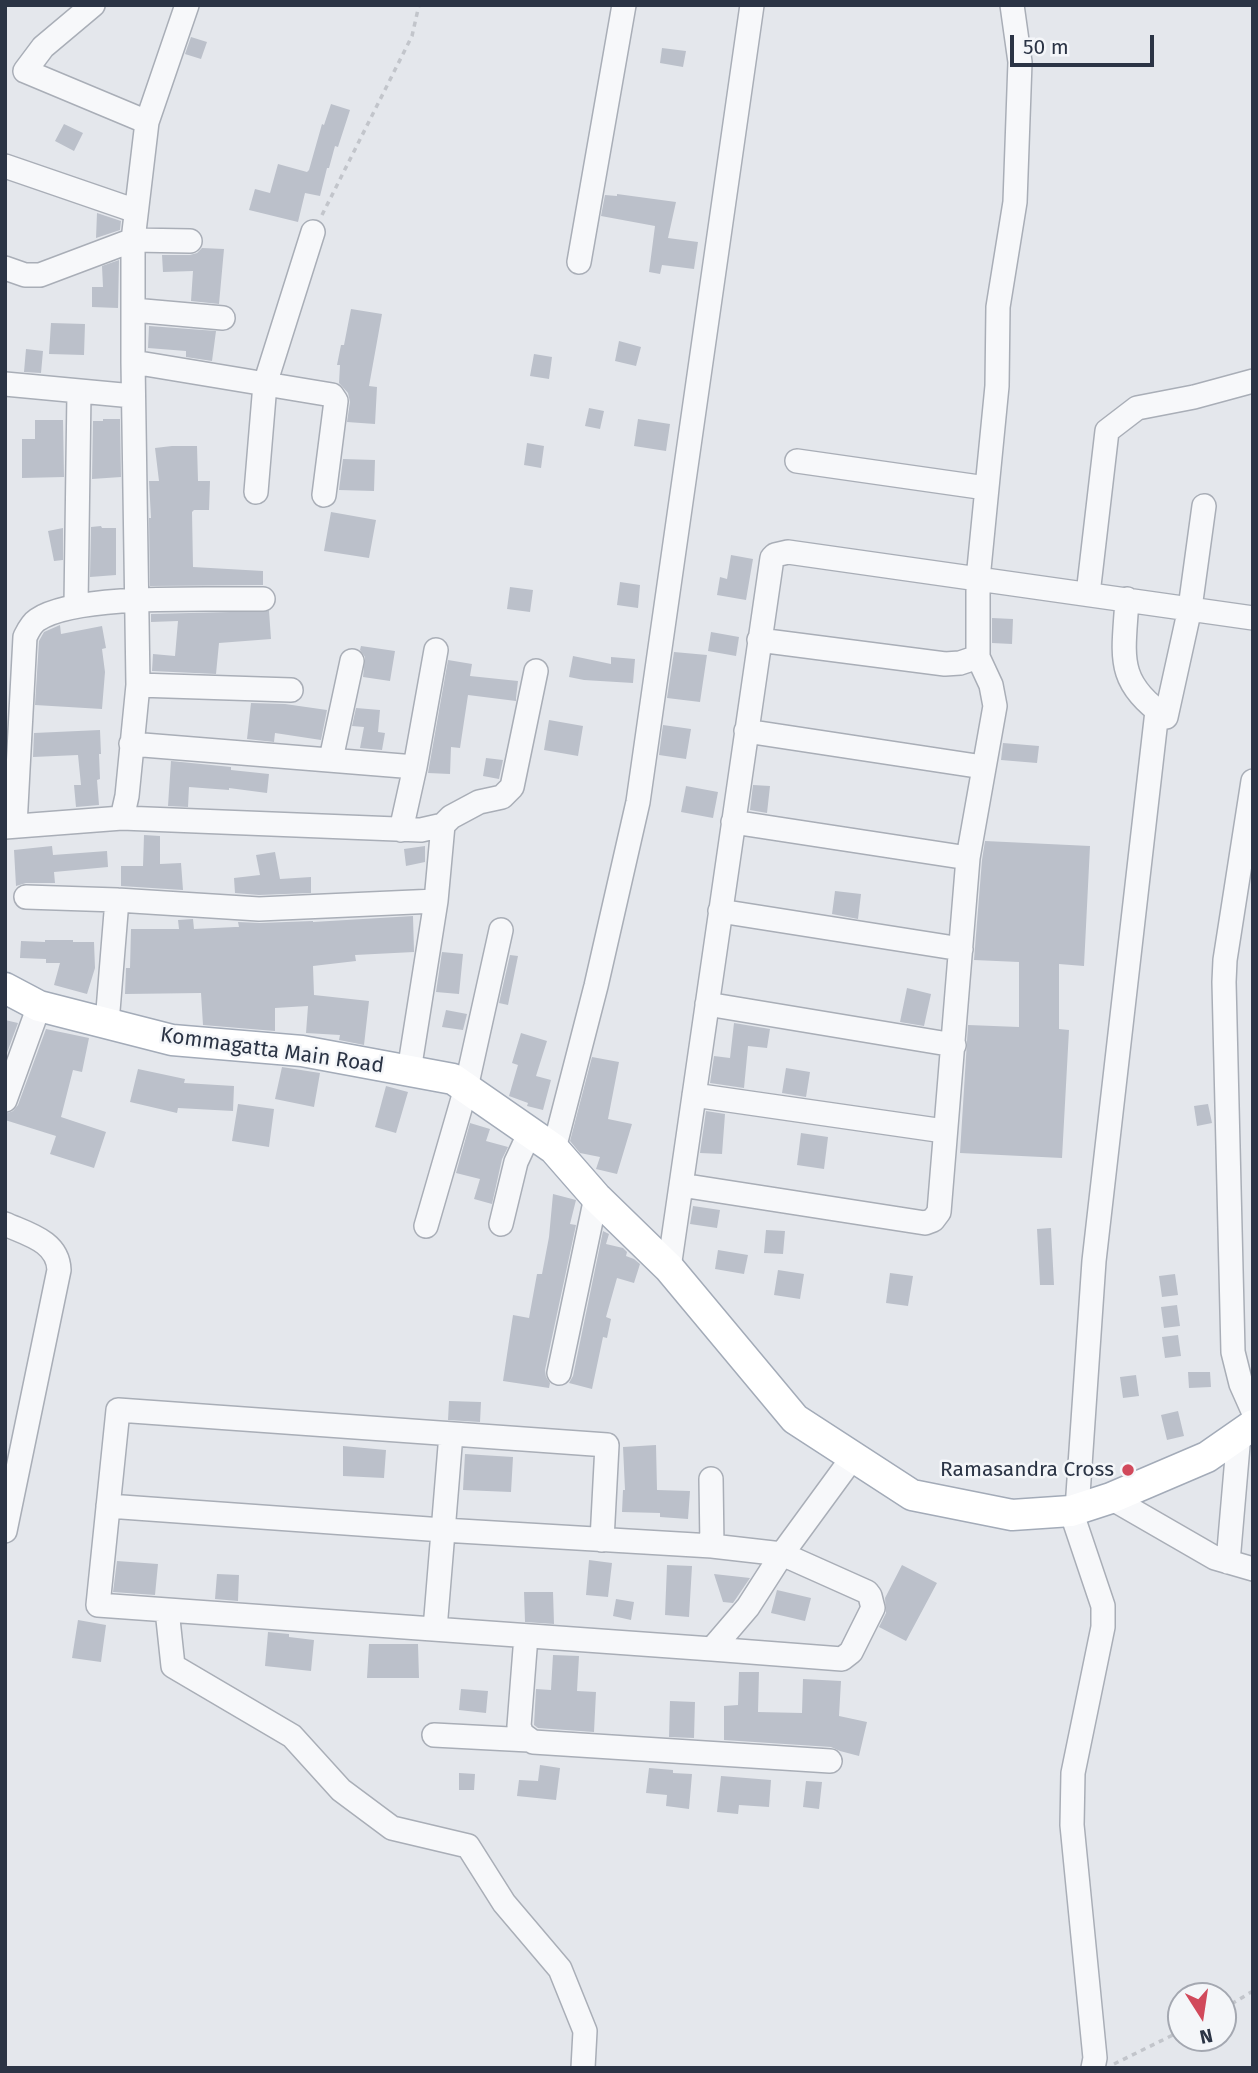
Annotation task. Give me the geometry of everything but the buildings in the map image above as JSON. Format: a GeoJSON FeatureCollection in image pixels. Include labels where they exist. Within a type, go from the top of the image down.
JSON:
{"type":"FeatureCollection","features":[{"type":"Feature","properties":{"kind":"main road","name":"Kommagatta Main Road"},"geometry":{"type":"LineString","coordinates":[[5,988],[39,1006],[172,1040],[302,1051],[453,1079],[554,1149],[596,1197],[669,1268],[795,1419],[912,1495],[1012,1515],[1074,1510],[1111,1498],[1207,1457],[1248,1423]]}},
{"type":"Feature","properties":{"kind":"street"},"geometry":{"type":"LineString","coordinates":[[93,5],[43,47],[25,71],[147,122]]}},
{"type":"Feature","properties":{"kind":"street"},"geometry":{"type":"LineString","coordinates":[[122,818],[127,796],[138,685],[132,362],[133,240],[147,122],[187,5]]}},
{"type":"Feature","properties":{"kind":"street"},"geometry":{"type":"LineString","coordinates":[[579,262],[624,5]]}},
{"type":"Feature","properties":{"kind":"street"},"geometry":{"type":"LineString","coordinates":[[554,1149],[596,986],[640,789],[752,5]]}},
{"type":"Feature","properties":{"kind":"street"},"geometry":{"type":"LineString","coordinates":[[681,1185],[925,1223],[933,1220],[939,1212],[968,858],[995,706],[991,685],[978,657],[978,579],[997,386],[998,307],[1015,202],[1020,62],[1012,5]]}},
{"type":"Feature","properties":{"kind":"street"},"geometry":{"type":"LineString","coordinates":[[5,166],[136,211]]}},
{"type":"Feature","properties":{"kind":"street"},"geometry":{"type":"LineString","coordinates":[[256,492],[265,384],[313,232]]}},
{"type":"Feature","properties":{"kind":"street"},"geometry":{"type":"LineString","coordinates":[[5,268],[25,275],[40,275],[133,240],[190,241]]}},
{"type":"Feature","properties":{"kind":"street"},"geometry":{"type":"LineString","coordinates":[[133,310],[223,318]]}},
{"type":"Feature","properties":{"kind":"street"},"geometry":{"type":"LineString","coordinates":[[132,362],[332,395],[335,399],[324,495]]}},
{"type":"Feature","properties":{"kind":"street"},"geometry":{"type":"LineString","coordinates":[[1088,594],[1107,431],[1138,408],[1253,381]]}},
{"type":"Feature","properties":{"kind":"street"},"geometry":{"type":"LineString","coordinates":[[5,384],[134,397]]}},
{"type":"Feature","properties":{"kind":"street"},"geometry":{"type":"LineString","coordinates":[[76,605],[79,392]]}},
{"type":"Feature","properties":{"kind":"street"},"geometry":{"type":"LineString","coordinates":[[797,461],[986,488]]}},
{"type":"Feature","properties":{"kind":"street"},"geometry":{"type":"LineString","coordinates":[[1127,599],[1124,660],[1126,672],[1148,705],[1166,718],[1190,608],[1204,506]]}},
{"type":"Feature","properties":{"kind":"street"},"geometry":{"type":"LineString","coordinates":[[669,1268],[770,561],[775,555],[789,552],[1253,618]]}},
{"type":"Feature","properties":{"kind":"street"},"geometry":{"type":"LineString","coordinates":[[263,599],[76,605],[36,620],[25,637],[10,827],[122,818],[431,830],[479,802],[502,797],[512,787],[536,671]]}},
{"type":"Feature","properties":{"kind":"street"},"geometry":{"type":"LineString","coordinates":[[759,640],[945,664],[960,663],[978,657]]}},
{"type":"Feature","properties":{"kind":"street"},"geometry":{"type":"LineString","coordinates":[[401,830],[436,650]]}},
{"type":"Feature","properties":{"kind":"street"},"geometry":{"type":"LineString","coordinates":[[331,759],[352,661]]}},
{"type":"Feature","properties":{"kind":"street"},"geometry":{"type":"LineString","coordinates":[[138,685],[291,690]]}},
{"type":"Feature","properties":{"kind":"street"},"geometry":{"type":"LineString","coordinates":[[1093,2068],[1095,2058],[1072,1825],[1073,1773],[1103,1627],[1103,1606],[1074,1510],[1094,1261],[1157,712]]}},
{"type":"Feature","properties":{"kind":"street"},"geometry":{"type":"LineString","coordinates":[[746,731],[983,766]]}},
{"type":"Feature","properties":{"kind":"street"},"geometry":{"type":"LineString","coordinates":[[131,744],[415,767]]}},
{"type":"Feature","properties":{"kind":"street"},"geometry":{"type":"LineString","coordinates":[[1228,1562],[1248,1423],[1233,1352],[1224,982],[1225,960],[1253,781]]}},
{"type":"Feature","properties":{"kind":"street"},"geometry":{"type":"LineString","coordinates":[[733,822],[968,858]]}},
{"type":"Feature","properties":{"kind":"street"},"geometry":{"type":"LineString","coordinates":[[409,1071],[436,901],[443,825]]}},
{"type":"Feature","properties":{"kind":"street"},"geometry":{"type":"LineString","coordinates":[[26,897],[259,909],[436,901]]}},
{"type":"Feature","properties":{"kind":"street"},"geometry":{"type":"LineString","coordinates":[[107,1023],[117,900]]}},
{"type":"Feature","properties":{"kind":"street"},"geometry":{"type":"LineString","coordinates":[[720,911],[961,950]]}},
{"type":"Feature","properties":{"kind":"street"},"geometry":{"type":"LineString","coordinates":[[426,1226],[466,1088],[501,930]]}},
{"type":"Feature","properties":{"kind":"street"},"geometry":{"type":"LineString","coordinates":[[706,1004],[954,1045]]}},
{"type":"Feature","properties":{"kind":"street"},"geometry":{"type":"LineString","coordinates":[[5,1100],[39,1006]]}},
{"type":"Feature","properties":{"kind":"street"},"geometry":{"type":"LineString","coordinates":[[694,1095],[944,1131]]}},
{"type":"Feature","properties":{"kind":"street"},"geometry":{"type":"LineString","coordinates":[[501,1224],[516,1162],[530,1132]]}},
{"type":"Feature","properties":{"kind":"street"},"geometry":{"type":"LineString","coordinates":[[559,1373],[596,1197]]}},
{"type":"Feature","properties":{"kind":"street"},"geometry":{"type":"LineString","coordinates":[[5,1224],[47,1244],[55,1252],[59,1270],[5,1531]]}},
{"type":"Feature","properties":{"kind":"street"},"geometry":{"type":"LineString","coordinates":[[108,1506],[443,1530],[602,1540],[712,1546],[782,1554],[867,1592],[873,1608],[851,1652],[842,1659],[836,1659],[98,1605],[108,1506],[118,1410],[607,1445],[602,1540]]}},
{"type":"Feature","properties":{"kind":"street"},"geometry":{"type":"LineString","coordinates":[[435,1629],[451,1434]]}},
{"type":"Feature","properties":{"kind":"street"},"geometry":{"type":"LineString","coordinates":[[712,1649],[748,1607],[782,1554],[853,1457]]}},
{"type":"Feature","properties":{"kind":"street"},"geometry":{"type":"LineString","coordinates":[[711,1479],[712,1546]]}},
{"type":"Feature","properties":{"kind":"street"},"geometry":{"type":"LineString","coordinates":[[1111,1498],[1215,1558],[1253,1569]]}},
{"type":"Feature","properties":{"kind":"street"},"geometry":{"type":"LineString","coordinates":[[167,1610],[173,1666],[292,1736],[341,1790],[393,1828],[468,1846],[504,1903],[560,1969],[585,2031],[583,2068]]}},
{"type":"Feature","properties":{"kind":"street"},"geometry":{"type":"LineString","coordinates":[[526,1636],[519,1726],[522,1734],[529,1740]]}},
{"type":"Feature","properties":{"kind":"street"},"geometry":{"type":"LineString","coordinates":[[434,1735],[830,1761]]}},
{"type":"Feature","properties":{"kind":"path"},"geometry":{"type":"LineString","coordinates":[[313,232],[412,36],[419,5]]}},
{"type":"Feature","properties":{"kind":"path"},"geometry":{"type":"LineString","coordinates":[[1237,2000],[1253,1990]]}},
{"type":"Feature","properties":{"kind":"path"},"geometry":{"type":"LineString","coordinates":[[1107,2068],[1167,2038]]}},
{"type":"Feature","properties":{"kind":"place","name":"Ramasandra Cross"},"geometry":{"type":"Point","coordinates":[1128,1470]}}]}
